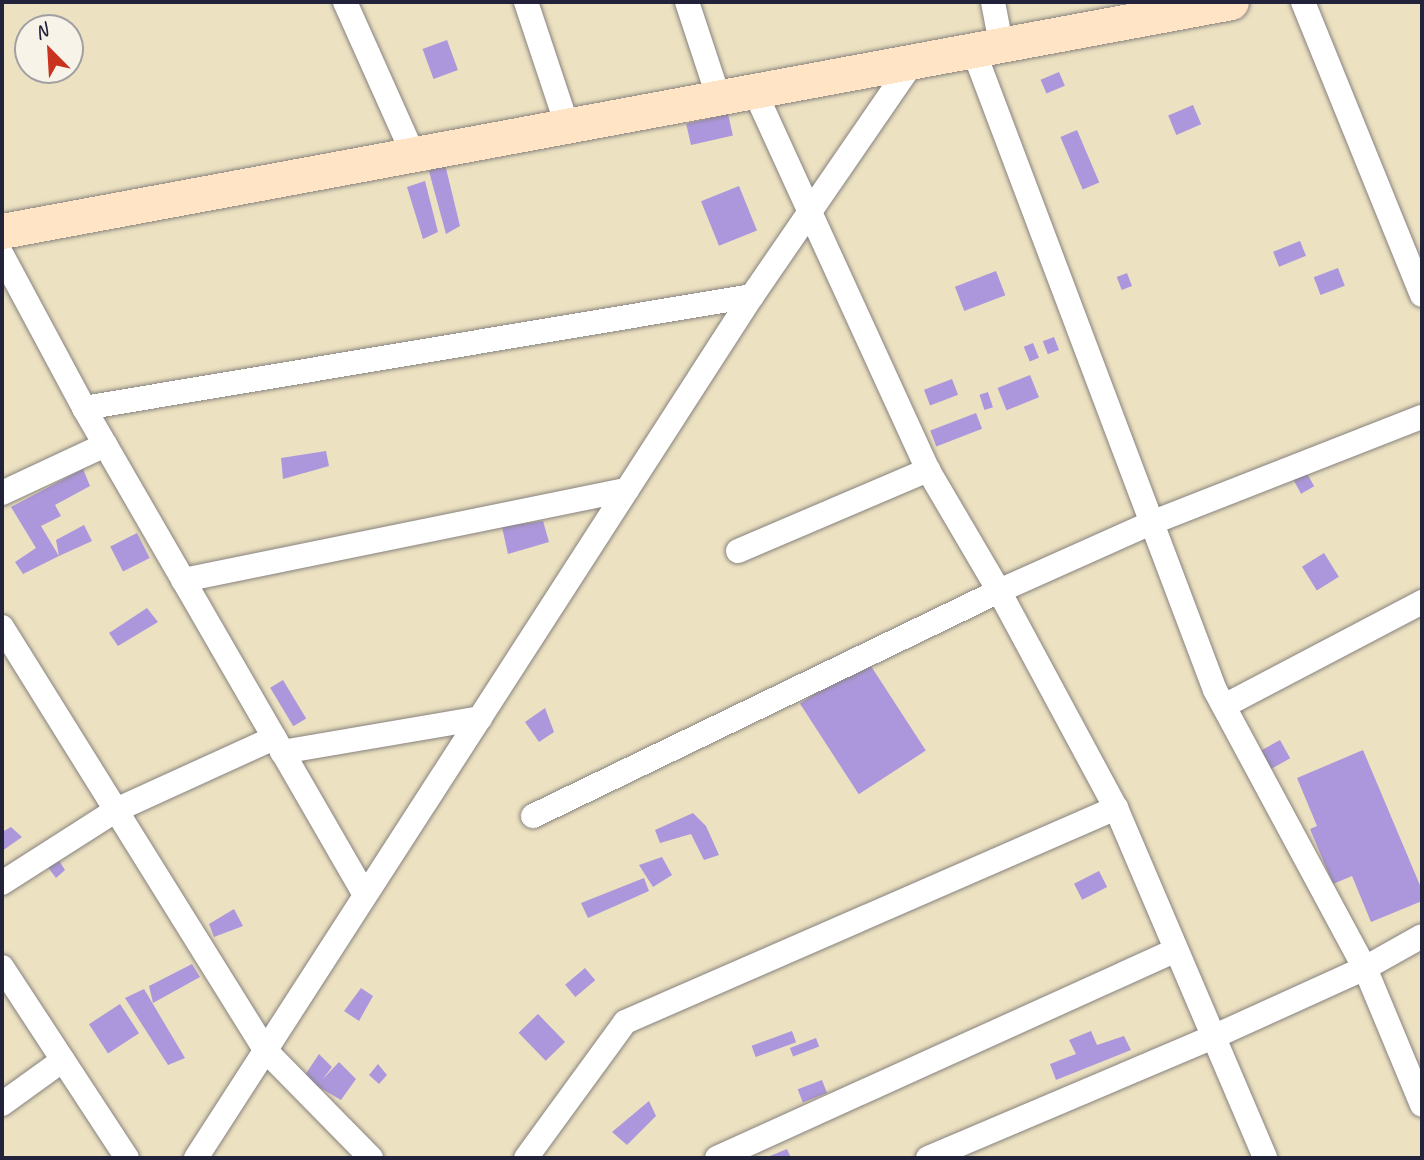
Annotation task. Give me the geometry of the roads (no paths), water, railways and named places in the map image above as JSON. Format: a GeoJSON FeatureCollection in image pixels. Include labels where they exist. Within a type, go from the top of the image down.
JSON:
{"type":"FeatureCollection","features":[{"type":"Feature","properties":{"kind":"street"},"geometry":{"type":"LineString","coordinates":[[345,2],[413,153]]}},
{"type":"Feature","properties":{"kind":"street"},"geometry":{"type":"LineString","coordinates":[[526,2],[567,125]]}},
{"type":"Feature","properties":{"kind":"street"},"geometry":{"type":"LineString","coordinates":[[687,2],[718,96]]}},
{"type":"Feature","properties":{"kind":"street"},"geometry":{"type":"LineString","coordinates":[[993,2],[987,46],[1152,523],[1224,706],[1365,968],[1422,1105]]}},
{"type":"Feature","properties":{"kind":"street"},"geometry":{"type":"LineString","coordinates":[[2,231],[914,60],[1180,6],[1231,2]]}},
{"type":"Feature","properties":{"kind":"street"},"geometry":{"type":"LineString","coordinates":[[1303,2],[1422,295]]}},
{"type":"Feature","properties":{"kind":"street"},"geometry":{"type":"LineString","coordinates":[[196,1158],[752,296],[914,60]]}},
{"type":"Feature","properties":{"kind":"street"},"geometry":{"type":"LineString","coordinates":[[754,90],[928,470],[999,591],[1116,808],[1265,1158]]}},
{"type":"Feature","properties":{"kind":"street"},"geometry":{"type":"LineString","coordinates":[[2,255],[84,408],[365,895]]}},
{"type":"Feature","properties":{"kind":"street"},"geometry":{"type":"LineString","coordinates":[[84,408],[752,296]]}},
{"type":"Feature","properties":{"kind":"street"},"geometry":{"type":"LineString","coordinates":[[533,816],[999,591],[1152,523],[1422,417]]}},
{"type":"Feature","properties":{"kind":"street"},"geometry":{"type":"LineString","coordinates":[[2,493],[105,444]]}},
{"type":"Feature","properties":{"kind":"street"},"geometry":{"type":"LineString","coordinates":[[738,551],[928,470]]}},
{"type":"Feature","properties":{"kind":"street"},"geometry":{"type":"LineString","coordinates":[[183,580],[626,491]]}},
{"type":"Feature","properties":{"kind":"street"},"geometry":{"type":"LineString","coordinates":[[1224,706],[1422,602]]}},
{"type":"Feature","properties":{"kind":"street"},"geometry":{"type":"LineString","coordinates":[[2,627],[265,1051],[371,1158]]}},
{"type":"Feature","properties":{"kind":"street"},"geometry":{"type":"LineString","coordinates":[[2,883],[116,810],[278,745],[480,718]]}},
{"type":"Feature","properties":{"kind":"street"},"geometry":{"type":"LineString","coordinates":[[526,1158],[625,1022],[1116,808]]}},
{"type":"Feature","properties":{"kind":"street"},"geometry":{"type":"LineString","coordinates":[[928,1158],[1213,1037],[1365,968],[1422,936]]}},
{"type":"Feature","properties":{"kind":"street"},"geometry":{"type":"LineString","coordinates":[[717,1158],[1176,950]]}},
{"type":"Feature","properties":{"kind":"street"},"geometry":{"type":"LineString","coordinates":[[2,967],[127,1158]]}},
{"type":"Feature","properties":{"kind":"street"},"geometry":{"type":"LineString","coordinates":[[2,1104],[63,1060]]}}]}
